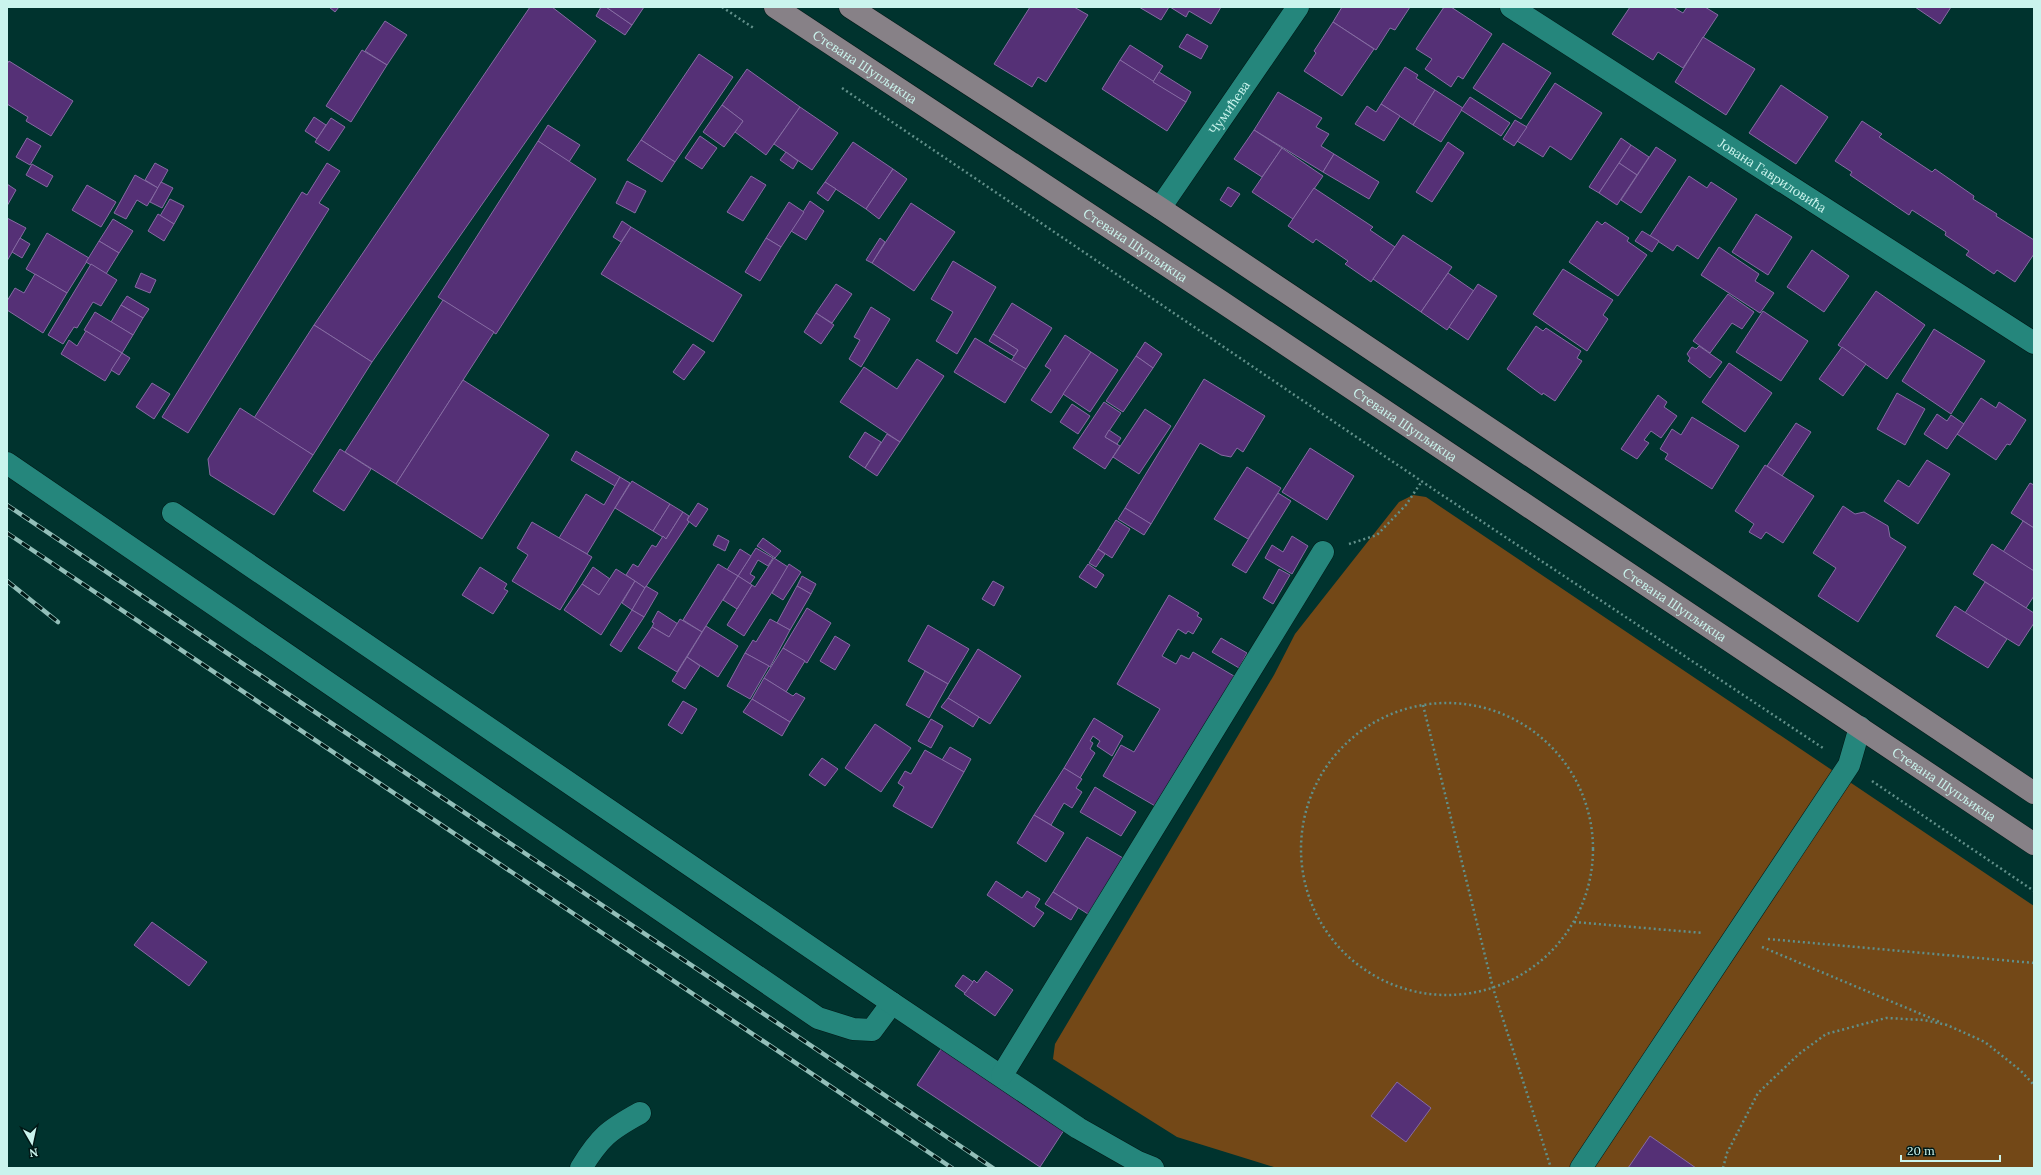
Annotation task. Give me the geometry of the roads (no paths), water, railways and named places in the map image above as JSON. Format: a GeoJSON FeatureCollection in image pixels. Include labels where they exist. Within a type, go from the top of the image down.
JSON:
{"type":"FeatureCollection","features":[{"type":"Feature","properties":{"kind":"main road","name":"Стевана Шупљикца"},"geometry":{"type":"LineString","coordinates":[[774,7],[1172,268],[2034,844]]}},
{"type":"Feature","properties":{"kind":"main road"},"geometry":{"type":"LineString","coordinates":[[850,7],[1160,208],[2034,793]]}},
{"type":"Feature","properties":{"kind":"street","name":"Чумићева"},"geometry":{"type":"LineString","coordinates":[[1160,208],[1298,7]]}},
{"type":"Feature","properties":{"kind":"street","name":"Јована Гавриловића"},"geometry":{"type":"LineString","coordinates":[[1511,7],[2034,343]]}},
{"type":"Feature","properties":{"kind":"street"},"geometry":{"type":"LineString","coordinates":[[7,463],[818,1018],[853,1029],[872,1030],[892,1003]]}},
{"type":"Feature","properties":{"kind":"street"},"geometry":{"type":"LineString","coordinates":[[173,513],[1078,1128],[1138,1162],[1153,1168]]}},
{"type":"Feature","properties":{"kind":"street"},"geometry":{"type":"LineString","coordinates":[[1002,1075],[1323,552]]}},
{"type":"Feature","properties":{"kind":"street"},"geometry":{"type":"LineString","coordinates":[[1581,1168],[1849,766],[1860,727]]}},
{"type":"Feature","properties":{"kind":"street"},"geometry":{"type":"LineString","coordinates":[[581,1168],[595,1145],[614,1127],[640,1113]]}},
{"type":"Feature","properties":{"kind":"railway"},"geometry":{"type":"LineString","coordinates":[[7,505],[993,1168]]}},
{"type":"Feature","properties":{"kind":"railway"},"geometry":{"type":"LineString","coordinates":[[7,533],[952,1168]]}},
{"type":"Feature","properties":{"kind":"railway"},"geometry":{"type":"LineString","coordinates":[[7,581],[58,622]]}}]}
